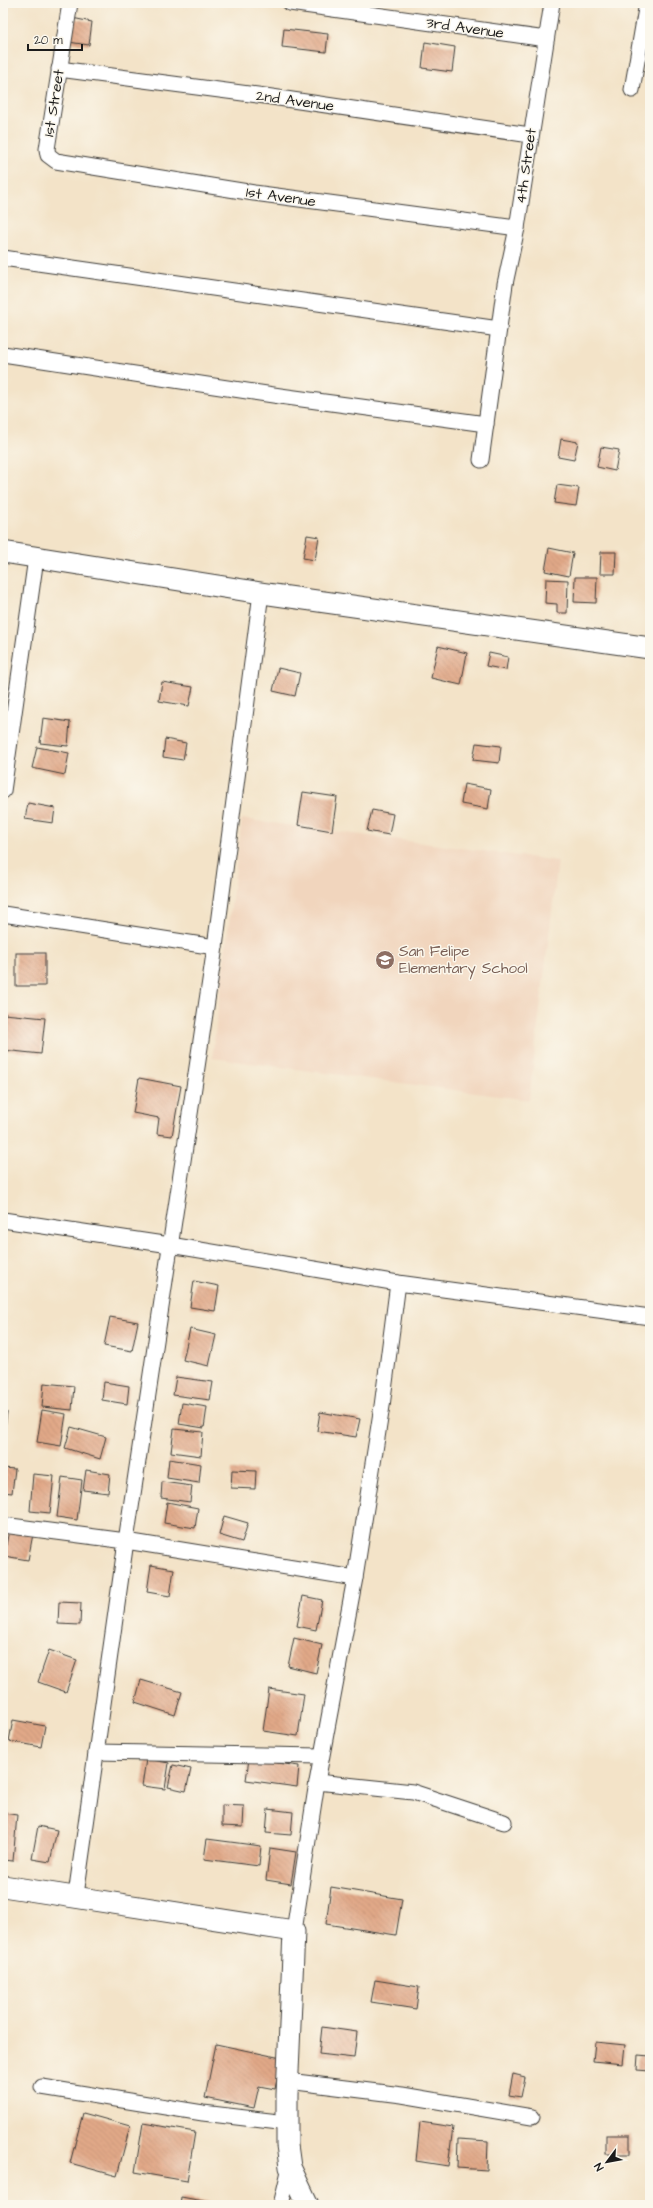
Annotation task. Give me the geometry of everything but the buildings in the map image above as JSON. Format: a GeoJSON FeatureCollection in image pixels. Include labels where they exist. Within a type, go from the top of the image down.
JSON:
{"type":"FeatureCollection","features":[{"type":"Feature","properties":{"kind":"main road"},"geometry":{"type":"LineString","coordinates":[[3,552],[261,593],[650,648]]}},
{"type":"Feature","properties":{"kind":"main road"},"geometry":{"type":"LineString","coordinates":[[3,1886],[76,1896],[294,1931],[287,2123],[290,2167],[308,2205]]}},
{"type":"Feature","properties":{"kind":"street","name":"1st Street"},"geometry":{"type":"LineString","coordinates":[[48,155],[47,149],[70,3]]}},
{"type":"Feature","properties":{"kind":"street","name":"3rd Avenue"},"geometry":{"type":"LineString","coordinates":[[290,3],[546,39]]}},
{"type":"Feature","properties":{"kind":"street","name":"4th Street"},"geometry":{"type":"LineString","coordinates":[[481,460],[505,284],[517,228],[530,135],[552,3]]}},
{"type":"Feature","properties":{"kind":"street"},"geometry":{"type":"LineString","coordinates":[[632,90],[647,3]]}},
{"type":"Feature","properties":{"kind":"street","name":"2nd Avenue"},"geometry":{"type":"LineString","coordinates":[[59,69],[265,96],[530,135]]}},
{"type":"Feature","properties":{"kind":"street","name":"1st Avenue"},"geometry":{"type":"LineString","coordinates":[[48,155],[56,161],[254,193],[517,228]]}},
{"type":"Feature","properties":{"kind":"street"},"geometry":{"type":"LineString","coordinates":[[3,258],[499,329]]}},
{"type":"Feature","properties":{"kind":"street"},"geometry":{"type":"LineString","coordinates":[[3,354],[280,396],[486,424]]}},
{"type":"Feature","properties":{"kind":"street"},"geometry":{"type":"LineString","coordinates":[[3,791],[36,558]]}},
{"type":"Feature","properties":{"kind":"street"},"geometry":{"type":"LineString","coordinates":[[76,1896],[126,1541],[215,947],[261,593]]}},
{"type":"Feature","properties":{"kind":"street"},"geometry":{"type":"LineString","coordinates":[[3,914],[215,947]]}},
{"type":"Feature","properties":{"kind":"street"},"geometry":{"type":"LineString","coordinates":[[3,1220],[170,1245],[398,1283],[650,1317]]}},
{"type":"Feature","properties":{"kind":"street"},"geometry":{"type":"LineString","coordinates":[[294,1931],[316,1782],[354,1578],[382,1406],[398,1283]]}},
{"type":"Feature","properties":{"kind":"street"},"geometry":{"type":"LineString","coordinates":[[3,1525],[126,1541],[354,1578]]}},
{"type":"Feature","properties":{"kind":"street"},"geometry":{"type":"LineString","coordinates":[[96,1752],[322,1756]]}},
{"type":"Feature","properties":{"kind":"street"},"geometry":{"type":"LineString","coordinates":[[316,1782],[413,1792],[504,1822]]}},
{"type":"Feature","properties":{"kind":"street"},"geometry":{"type":"LineString","coordinates":[[288,2081],[402,2095],[532,2116]]}},
{"type":"Feature","properties":{"kind":"street"},"geometry":{"type":"LineString","coordinates":[[42,2087],[203,2113],[287,2123]]}},
{"type":"Feature","properties":{"kind":"street"},"geometry":{"type":"LineString","coordinates":[[281,2205],[290,2167]]}},
{"type":"Feature","properties":{"kind":"shaded area","name":"San Felipe Elementary School"},"geometry":{"type":"Polygon","coordinates":[[[242,819],[558,861],[529,1100],[212,1058],[242,819]]]}},
{"type":"Feature","properties":{"kind":"place","name":"San Felipe Elementary School"},"geometry":{"type":"Point","coordinates":[385,960]}}]}
